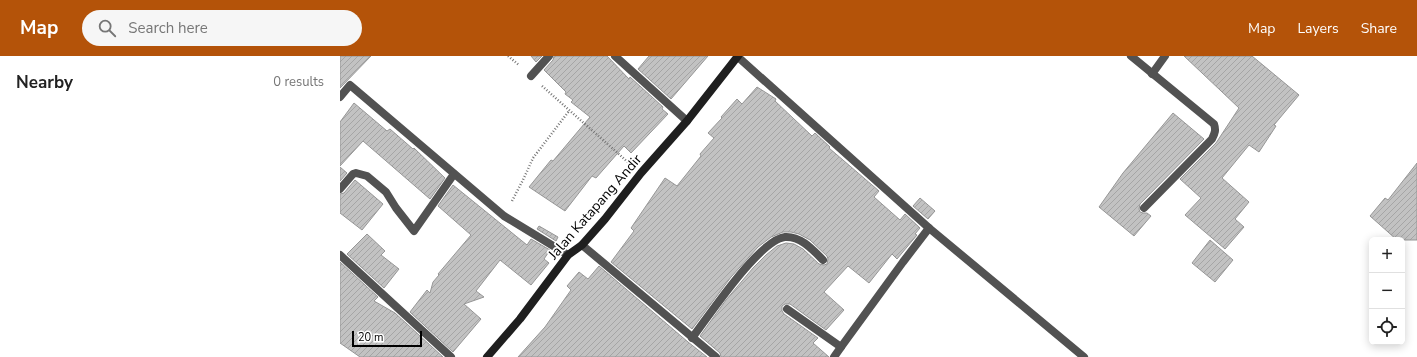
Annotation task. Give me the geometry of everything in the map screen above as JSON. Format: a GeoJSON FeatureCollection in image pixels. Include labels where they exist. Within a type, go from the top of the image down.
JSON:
{"type":"FeatureCollection","features":[{"type":"Feature","properties":{"kind":"street"},"geometry":{"type":"LineString","coordinates":[[531,76],[549,56]]}},
{"type":"Feature","properties":{"kind":"street"},"geometry":{"type":"LineString","coordinates":[[615,56],[687,120]]}},
{"type":"Feature","properties":{"kind":"street"},"geometry":{"type":"LineString","coordinates":[[738,56],[929,228],[1084,357]]}},
{"type":"Feature","properties":{"kind":"street","name":"Jalan Katapang Andir"},"geometry":{"type":"LineString","coordinates":[[487,357],[520,319],[568,255],[582,245],[605,219],[640,173],[687,120],[738,56]]}},
{"type":"Feature","properties":{"kind":"street"},"geometry":{"type":"LineString","coordinates":[[1131,56],[1214,124],[1215,133],[1212,139],[1144,208]]}},
{"type":"Feature","properties":{"kind":"street"},"geometry":{"type":"LineString","coordinates":[[1152,74],[1165,56]]}},
{"type":"Feature","properties":{"kind":"street"},"geometry":{"type":"LineString","coordinates":[[340,97],[350,85],[504,216],[568,255]]}},
{"type":"Feature","properties":{"kind":"street"},"geometry":{"type":"LineString","coordinates":[[340,190],[353,174],[356,173],[367,176],[386,192],[396,208],[414,231],[454,174]]}},
{"type":"Feature","properties":{"kind":"street"},"geometry":{"type":"LineString","coordinates":[[834,357],[929,228]]}},
{"type":"Feature","properties":{"kind":"street"},"geometry":{"type":"LineString","coordinates":[[692,338],[758,253],[774,240],[785,237],[795,239],[808,245],[823,260]]}},
{"type":"Feature","properties":{"kind":"street"},"geometry":{"type":"LineString","coordinates":[[582,245],[716,357]]}},
{"type":"Feature","properties":{"kind":"street"},"geometry":{"type":"LineString","coordinates":[[340,255],[451,357]]}},
{"type":"Feature","properties":{"kind":"street"},"geometry":{"type":"LineString","coordinates":[[788,309],[842,347]]}},
{"type":"Feature","properties":{"kind":"path"},"geometry":{"type":"LineString","coordinates":[[508,56],[569,112],[640,173]]}},
{"type":"Feature","properties":{"kind":"path"},"geometry":{"type":"LineString","coordinates":[[504,216],[533,158],[569,112]]}},
{"type":"Feature","properties":{"kind":"building"},"geometry":{"type":"Polygon","coordinates":[[[340,56],[371,56],[340,88],[340,56]]]}},
{"type":"Feature","properties":{"kind":"building"},"geometry":{"type":"Polygon","coordinates":[[[531,56],[542,56],[536,62],[531,56]]]}},
{"type":"Feature","properties":{"kind":"building"},"geometry":{"type":"Polygon","coordinates":[[[554,56],[607,56],[629,79],[630,77],[663,107],[662,109],[668,114],[631,153],[624,146],[596,178],[592,176],[565,211],[529,187],[590,117],[571,102],[573,100],[565,94],[566,92],[544,70],[553,60],[554,56]]]}},
{"type":"Feature","properties":{"kind":"building"},"geometry":{"type":"Polygon","coordinates":[[[649,56],[708,56],[671,99],[638,69],[649,56]]]}},
{"type":"Feature","properties":{"kind":"building"},"geometry":{"type":"Polygon","coordinates":[[[1184,56],[1252,56],[1299,95],[1274,125],[1276,126],[1259,152],[1249,145],[1222,178],[1249,202],[1235,219],[1244,227],[1225,249],[1185,215],[1201,198],[1180,179],[1216,143],[1239,108],[1184,56]]]}},
{"type":"Feature","properties":{"kind":"building"},"geometry":{"type":"Polygon","coordinates":[[[757,87],[776,99],[775,101],[812,136],[815,133],[830,147],[829,148],[879,191],[874,197],[900,220],[905,214],[920,228],[915,234],[917,235],[897,259],[892,254],[869,283],[848,266],[824,292],[844,310],[826,330],[790,304],[785,304],[782,306],[782,311],[784,314],[818,338],[813,343],[829,357],[721,357],[720,353],[700,336],[726,300],[753,268],[777,246],[786,243],[794,244],[803,249],[819,264],[827,264],[827,256],[810,240],[799,234],[783,232],[771,237],[758,247],[731,277],[692,329],[611,262],[634,231],[631,228],[665,178],[677,186],[701,156],[700,154],[714,138],[708,133],[737,99],[742,104],[757,87]]]}},
{"type":"Feature","properties":{"kind":"building"},"geometry":{"type":"Polygon","coordinates":[[[354,103],[387,131],[390,129],[413,149],[414,148],[445,178],[430,199],[363,141],[340,166],[340,122],[354,103]]]}},
{"type":"Feature","properties":{"kind":"building"},"geometry":{"type":"Polygon","coordinates":[[[1173,113],[1204,139],[1140,204],[1140,212],[1147,213],[1151,216],[1134,236],[1099,207],[1123,173],[1173,113]]]}},
{"type":"Feature","properties":{"kind":"building"},"geometry":{"type":"Polygon","coordinates":[[[1417,163],[1417,240],[1405,240],[1405,237],[1394,237],[1370,216],[1385,198],[1388,200],[1417,163]]]}},
{"type":"Feature","properties":{"kind":"building"},"geometry":{"type":"Polygon","coordinates":[[[340,167],[347,173],[340,181],[340,167]]]}},
{"type":"Feature","properties":{"kind":"building"},"geometry":{"type":"Polygon","coordinates":[[[355,180],[383,204],[362,230],[340,213],[340,194],[344,193],[355,180]]]}},
{"type":"Feature","properties":{"kind":"building"},"geometry":{"type":"Polygon","coordinates":[[[453,185],[527,245],[531,239],[550,250],[544,259],[549,263],[531,285],[500,260],[476,291],[484,297],[464,304],[481,319],[453,352],[410,312],[427,290],[430,293],[433,282],[439,275],[438,274],[471,235],[438,206],[453,185]]]}},
{"type":"Feature","properties":{"kind":"building"},"geometry":{"type":"Polygon","coordinates":[[[920,198],[935,211],[928,219],[913,206],[920,198]]]}},
{"type":"Feature","properties":{"kind":"building"},"geometry":{"type":"Polygon","coordinates":[[[539,226],[558,237],[556,241],[537,229],[539,226]]]}},
{"type":"Feature","properties":{"kind":"building"},"geometry":{"type":"Polygon","coordinates":[[[367,234],[385,251],[381,255],[399,269],[384,288],[347,254],[367,234]]]}},
{"type":"Feature","properties":{"kind":"building"},"geometry":{"type":"Polygon","coordinates":[[[1210,240],[1233,260],[1215,282],[1192,263],[1210,240]]]}},
{"type":"Feature","properties":{"kind":"building"},"geometry":{"type":"Polygon","coordinates":[[[340,262],[378,297],[374,301],[395,313],[443,357],[360,357],[340,343],[340,262]]]}},
{"type":"Feature","properties":{"kind":"building"},"geometry":{"type":"Polygon","coordinates":[[[599,266],[707,357],[518,357],[545,327],[571,290],[567,286],[579,272],[588,279],[599,266]]]}}]}
